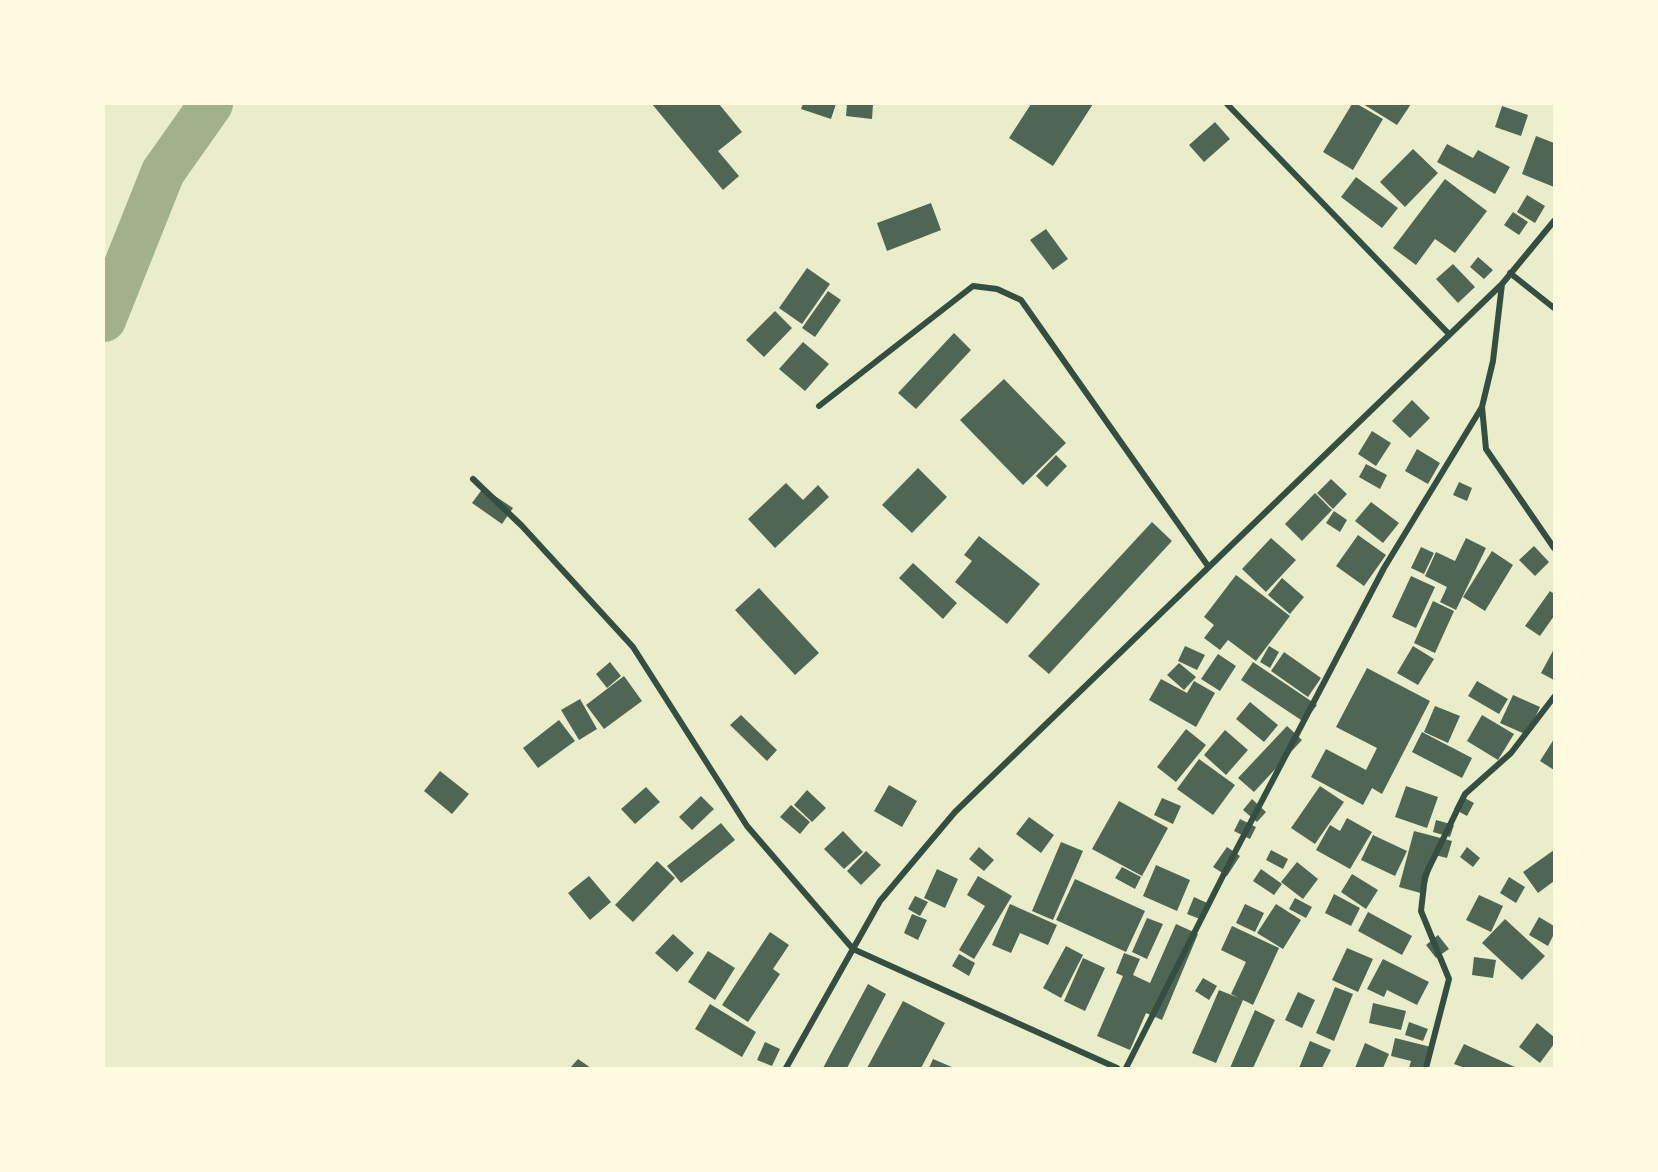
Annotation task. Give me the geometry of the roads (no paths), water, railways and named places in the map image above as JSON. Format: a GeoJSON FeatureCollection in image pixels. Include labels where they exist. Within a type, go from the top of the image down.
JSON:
{"type":"FeatureCollection","features":[{"type":"Feature","properties":{"kind":"street"},"geometry":{"type":"LineString","coordinates":[[1227,104],[1449,334]]}},
{"type":"Feature","properties":{"kind":"street"},"geometry":{"type":"LineString","coordinates":[[786,1068],[880,901],[955,812],[1502,284],[1554,220]]}},
{"type":"Feature","properties":{"kind":"street"},"geometry":{"type":"LineString","coordinates":[[1510,273],[1554,308]]}},
{"type":"Feature","properties":{"kind":"street"},"geometry":{"type":"LineString","coordinates":[[1126,1068],[1233,856],[1384,568],[1482,406],[1493,361],[1502,284]]}},
{"type":"Feature","properties":{"kind":"street"},"geometry":{"type":"LineString","coordinates":[[819,406],[973,286],[997,289],[1021,300],[1208,566]]}},
{"type":"Feature","properties":{"kind":"street"},"geometry":{"type":"LineString","coordinates":[[1482,406],[1486,450],[1554,548]]}},
{"type":"Feature","properties":{"kind":"street"},"geometry":{"type":"LineString","coordinates":[[473,479],[522,526],[633,647],[747,826],[854,949],[1117,1068]]}},
{"type":"Feature","properties":{"kind":"street"},"geometry":{"type":"LineString","coordinates":[[1426,1068],[1449,979],[1420,911],[1425,876],[1465,794],[1511,753],[1554,697]]}},
{"type":"Feature","properties":{"kind":"waterway"},"geometry":{"type":"LineString","coordinates":[[104,320],[163,172],[211,104]]}}]}
